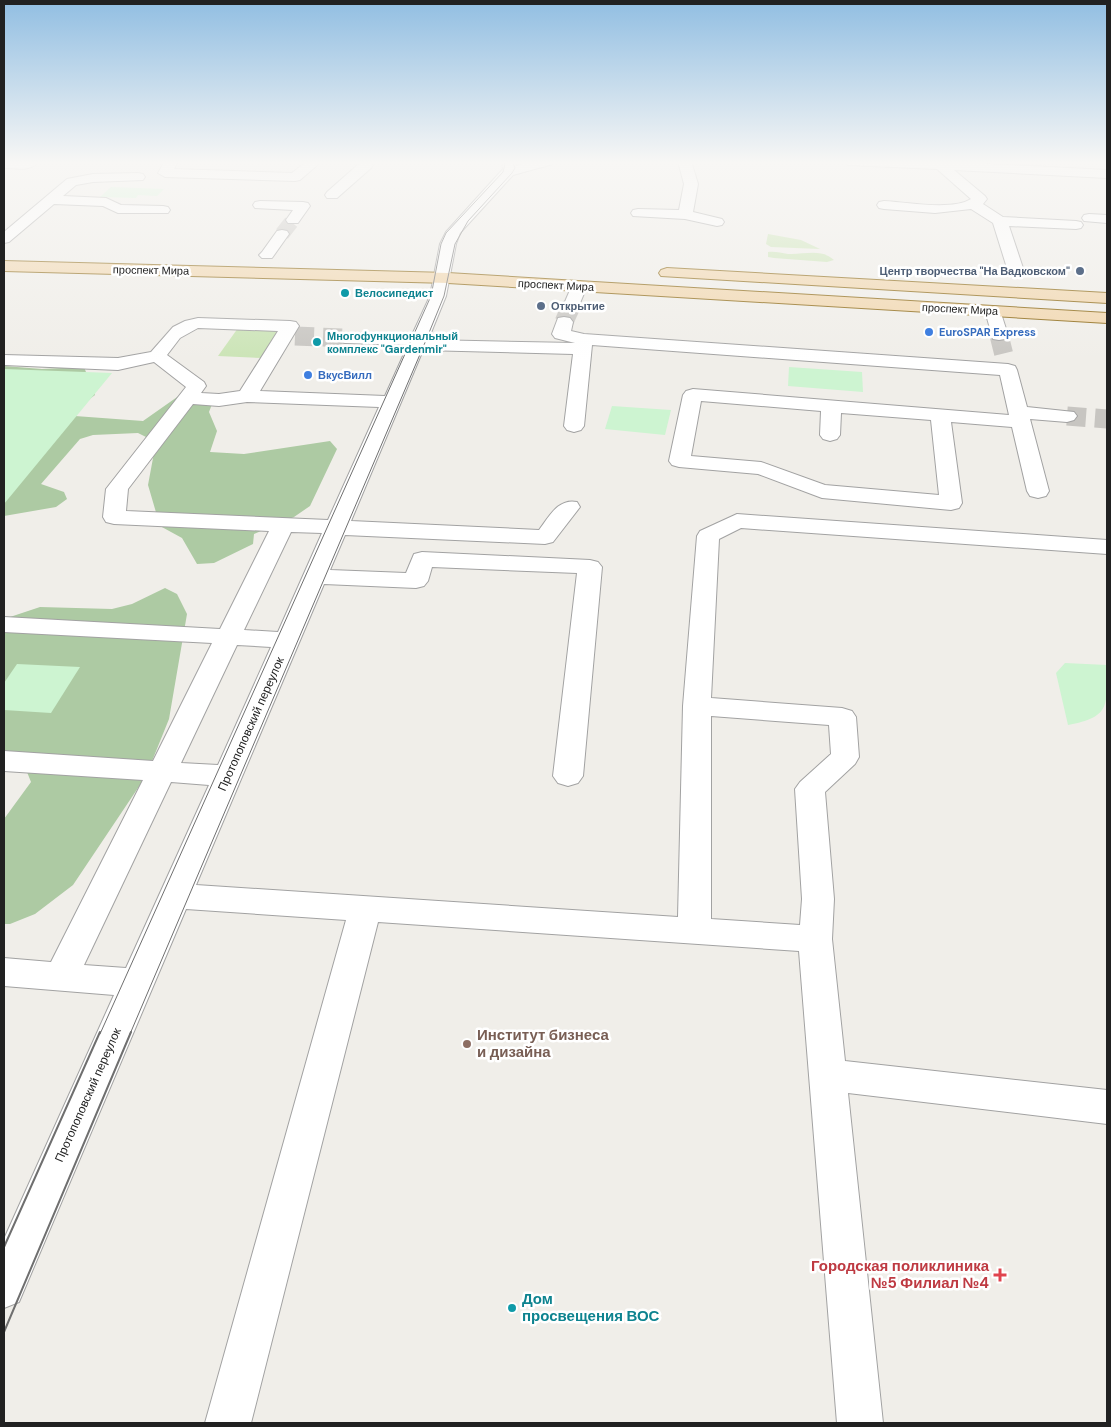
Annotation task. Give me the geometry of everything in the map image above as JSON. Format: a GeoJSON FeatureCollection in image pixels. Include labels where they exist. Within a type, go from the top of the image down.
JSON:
{"type":"FeatureCollection","features":[{"type":"Feature","properties":{"kind":"main road"},"geometry":{"type":"LineString","coordinates":[[248,254],[287,256]]}},
{"type":"Feature","properties":{"kind":"main road","name":"проспект Мира"},"geometry":{"type":"LineString","coordinates":[[4,266],[442,278],[1107,318]]}},
{"type":"Feature","properties":{"kind":"main road","name":"проспект Мира"},"geometry":{"type":"LineString","coordinates":[[650,272],[1107,298]]}},
{"type":"Feature","properties":{"kind":"street"},"geometry":{"type":"LineString","coordinates":[[7,246],[24,228]]}},
{"type":"Feature","properties":{"kind":"street","name":"Протопоповский переулок"},"geometry":{"type":"LineString","coordinates":[[4,1287],[12,1247],[138,983],[438,296],[448,244],[457,228]]}},
{"type":"Feature","properties":{"kind":"street"},"geometry":{"type":"LineString","coordinates":[[1002,228],[1015,268]]}},
{"type":"Feature","properties":{"kind":"street"},"geometry":{"type":"LineString","coordinates":[[267,255],[282,234]]}},
{"type":"Feature","properties":{"kind":"street"},"geometry":{"type":"LineString","coordinates":[[572,304],[579,286]]}},
{"type":"Feature","properties":{"kind":"street"},"geometry":{"type":"LineString","coordinates":[[993,311],[999,335]]}},
{"type":"Feature","properties":{"kind":"street"},"geometry":{"type":"LineString","coordinates":[[564,322],[561,334],[583,344]]}},
{"type":"Feature","properties":{"kind":"street"},"geometry":{"type":"LineString","coordinates":[[4,360],[118,364],[157,356],[177,331],[190,325],[208,323],[290,326],[289,336],[247,396]]}},
{"type":"Feature","properties":{"kind":"street"},"geometry":{"type":"LineString","coordinates":[[345,338],[418,342],[583,344],[1006,363],[1038,491]]}},
{"type":"Feature","properties":{"kind":"street"},"geometry":{"type":"LineString","coordinates":[[574,426],[583,344]]}},
{"type":"Feature","properties":{"kind":"street"},"geometry":{"type":"LineString","coordinates":[[157,356],[197,386],[117,489],[114,517],[545,537],[569,507]]}},
{"type":"Feature","properties":{"kind":"street"},"geometry":{"type":"LineString","coordinates":[[940,415],[950,503],[822,491],[761,468],[679,461],[693,395],[940,415],[1067,416]]}},
{"type":"Feature","properties":{"kind":"street"},"geometry":{"type":"LineString","coordinates":[[187,398],[219,400],[247,396],[392,402]]}},
{"type":"Feature","properties":{"kind":"street"},"geometry":{"type":"LineString","coordinates":[[830,435],[831,406]]}},
{"type":"Feature","properties":{"kind":"street"},"geometry":{"type":"LineString","coordinates":[[694,931],[697,706],[708,536],[737,521],[1107,546]]}},
{"type":"Feature","properties":{"kind":"street"},"geometry":{"type":"LineString","coordinates":[[61,977],[283,525]]}},
{"type":"Feature","properties":{"kind":"street"},"geometry":{"type":"LineString","coordinates":[[315,576],[416,581],[422,560],[590,567],[568,776]]}},
{"type":"Feature","properties":{"kind":"street"},"geometry":{"type":"LineString","coordinates":[[4,624],[287,640]]}},
{"type":"Feature","properties":{"kind":"street"},"geometry":{"type":"LineString","coordinates":[[697,706],[842,716],[846,757],[810,789],[818,899],[815,939],[860,1423]]}},
{"type":"Feature","properties":{"kind":"street"},"geometry":{"type":"LineString","coordinates":[[4,761],[228,776]]}},
{"type":"Feature","properties":{"kind":"street"},"geometry":{"type":"LineString","coordinates":[[176,896],[815,939]]}},
{"type":"Feature","properties":{"kind":"street"},"geometry":{"type":"LineString","coordinates":[[228,1423],[365,909]]}},
{"type":"Feature","properties":{"kind":"street"},"geometry":{"type":"LineString","coordinates":[[4,972],[138,983]]}},
{"type":"Feature","properties":{"kind":"street"},"geometry":{"type":"LineString","coordinates":[[828,1075],[1107,1107]]}},
{"type":"Feature","properties":{"kind":"green space"},"geometry":{"type":"Polygon","coordinates":[[[768,234],[801,240],[820,249],[771,247],[766,244],[768,234]]]}},
{"type":"Feature","properties":{"kind":"green space"},"geometry":{"type":"Polygon","coordinates":[[[768,252],[788,254],[818,253],[829,256],[834,260],[827,262],[774,258],[768,257],[768,252]]]}},
{"type":"Feature","properties":{"kind":"green space"},"geometry":{"type":"Polygon","coordinates":[[[238,328],[280,329],[262,358],[218,356],[238,328]]]}},
{"type":"Feature","properties":{"kind":"green space"},"geometry":{"type":"Polygon","coordinates":[[[4,366],[42,369],[84,367],[95,395],[75,410],[75,416],[143,421],[180,395],[194,393],[214,399],[209,412],[217,431],[210,452],[244,454],[330,441],[337,449],[310,506],[294,517],[254,534],[253,544],[214,563],[197,564],[182,538],[160,526],[148,485],[156,442],[138,433],[93,435],[80,439],[41,484],[64,492],[67,499],[56,507],[4,516],[4,366]]]}},
{"type":"Feature","properties":{"kind":"green space"},"geometry":{"type":"Polygon","coordinates":[[[789,367],[862,372],[863,392],[788,386],[789,367]]]}},
{"type":"Feature","properties":{"kind":"green space"},"geometry":{"type":"Polygon","coordinates":[[[4,369],[112,373],[4,504],[4,369]]]}},
{"type":"Feature","properties":{"kind":"green space"},"geometry":{"type":"Polygon","coordinates":[[[612,406],[671,410],[665,435],[605,429],[612,406]]]}},
{"type":"Feature","properties":{"kind":"green space"},"geometry":{"type":"Polygon","coordinates":[[[165,588],[177,594],[187,614],[169,719],[146,776],[73,885],[35,914],[10,924],[4,924],[4,819],[31,782],[21,757],[4,753],[4,619],[40,607],[112,609],[132,604],[165,588]]]}},
{"type":"Feature","properties":{"kind":"green space"},"geometry":{"type":"Polygon","coordinates":[[[1065,663],[1107,665],[1107,691],[1104,707],[1092,718],[1068,725],[1056,673],[1065,663]]]}},
{"type":"Feature","properties":{"kind":"green space"},"geometry":{"type":"Polygon","coordinates":[[[17,664],[80,667],[51,713],[4,710],[4,683],[17,664]]]}},
{"type":"Feature","properties":{"kind":"tunnel"},"geometry":{"type":"LineString","coordinates":[[282,234],[287,228]]}},
{"type":"Feature","properties":{"kind":"tunnel"},"geometry":{"type":"LineString","coordinates":[[564,322],[572,304]]}},
{"type":"Feature","properties":{"kind":"tunnel"},"geometry":{"type":"LineString","coordinates":[[999,335],[1004,355]]}},
{"type":"Feature","properties":{"kind":"tunnel"},"geometry":{"type":"LineString","coordinates":[[295,336],[345,338]]}},
{"type":"Feature","properties":{"kind":"tunnel"},"geometry":{"type":"LineString","coordinates":[[1067,416],[1107,419]]}},
{"type":"Feature","properties":{"kind":"tram line"},"geometry":{"type":"LineString","coordinates":[[100,1034],[431,296],[441,244],[451,228]]}},
{"type":"Feature","properties":{"kind":"tram line"},"geometry":{"type":"LineString","coordinates":[[130,1034],[424,345],[444,296],[455,244],[464,228]]}},
{"type":"Feature","properties":{"kind":"tram line"},"geometry":{"type":"LineString","coordinates":[[4,1247],[100,1032]]}},
{"type":"Feature","properties":{"kind":"tram line"},"geometry":{"type":"LineString","coordinates":[[4,1332],[131,1032]]}},
{"type":"Feature","properties":{"kind":"place","name":"Центр творчества \"На Вадковском\""},"geometry":{"type":"Point","coordinates":[1080,271]}},
{"type":"Feature","properties":{"kind":"place","name":"Велосипедист"},"geometry":{"type":"Point","coordinates":[345,293]}},
{"type":"Feature","properties":{"kind":"place","name":"Открытие"},"geometry":{"type":"Point","coordinates":[541,306]}},
{"type":"Feature","properties":{"kind":"place","name":"EuroSPAR Express"},"geometry":{"type":"Point","coordinates":[929,332]}},
{"type":"Feature","properties":{"kind":"place","name":"Многофункциональный комплекс \"Gardenmir\""},"geometry":{"type":"Point","coordinates":[317,342]}},
{"type":"Feature","properties":{"kind":"place","name":"ВкусВилл"},"geometry":{"type":"Point","coordinates":[308,375]}},
{"type":"Feature","properties":{"kind":"place","name":"Институт бизнеса и дизайна"},"geometry":{"type":"Point","coordinates":[467,1044]}},
{"type":"Feature","properties":{"kind":"place","name":"Городская поликлиника №5 Филиал №4"},"geometry":{"type":"Point","coordinates":[1000,1275]}},
{"type":"Feature","properties":{"kind":"place","name":"Дом просвещения ВОС"},"geometry":{"type":"Point","coordinates":[512,1308]}}]}
